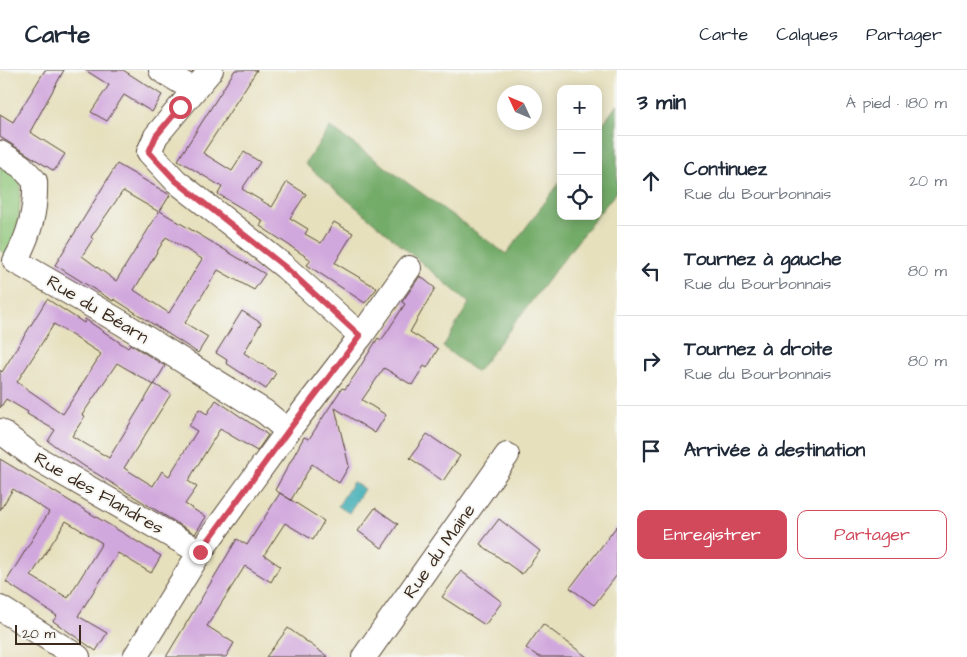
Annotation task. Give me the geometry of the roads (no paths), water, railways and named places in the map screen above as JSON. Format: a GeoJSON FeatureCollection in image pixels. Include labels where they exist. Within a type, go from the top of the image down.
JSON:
{"type":"FeatureCollection","features":[{"type":"Feature","properties":{"kind":"street"},"geometry":{"type":"LineString","coordinates":[[161,70],[194,90]]}},
{"type":"Feature","properties":{"kind":"street"},"geometry":{"type":"LineString","coordinates":[[211,70],[156,136],[149,152],[176,181],[285,267],[360,336]]}},
{"type":"Feature","properties":{"kind":"street","name":"Rue du Béarn"},"geometry":{"type":"LineString","coordinates":[[0,153],[21,166],[35,180],[36,206],[24,243],[14,261],[122,323],[206,375],[265,412],[288,431]]}},
{"type":"Feature","properties":{"kind":"street"},"geometry":{"type":"LineString","coordinates":[[135,657],[200,552],[409,268]]}},
{"type":"Feature","properties":{"kind":"street","name":"Rue des Flandres"},"geometry":{"type":"LineString","coordinates":[[0,431],[33,456],[200,552]]}},
{"type":"Feature","properties":{"kind":"street","name":"Rue du Maine"},"geometry":{"type":"LineString","coordinates":[[373,654],[507,455]]}},
{"type":"Feature","properties":{"kind":"street"},"geometry":{"type":"LineString","coordinates":[[0,608],[78,657]]}},
{"type":"Feature","properties":{"kind":"water"},"geometry":{"type":"Polygon","coordinates":[[[353,482],[364,489],[349,513],[338,506],[353,482]]]}}]}
